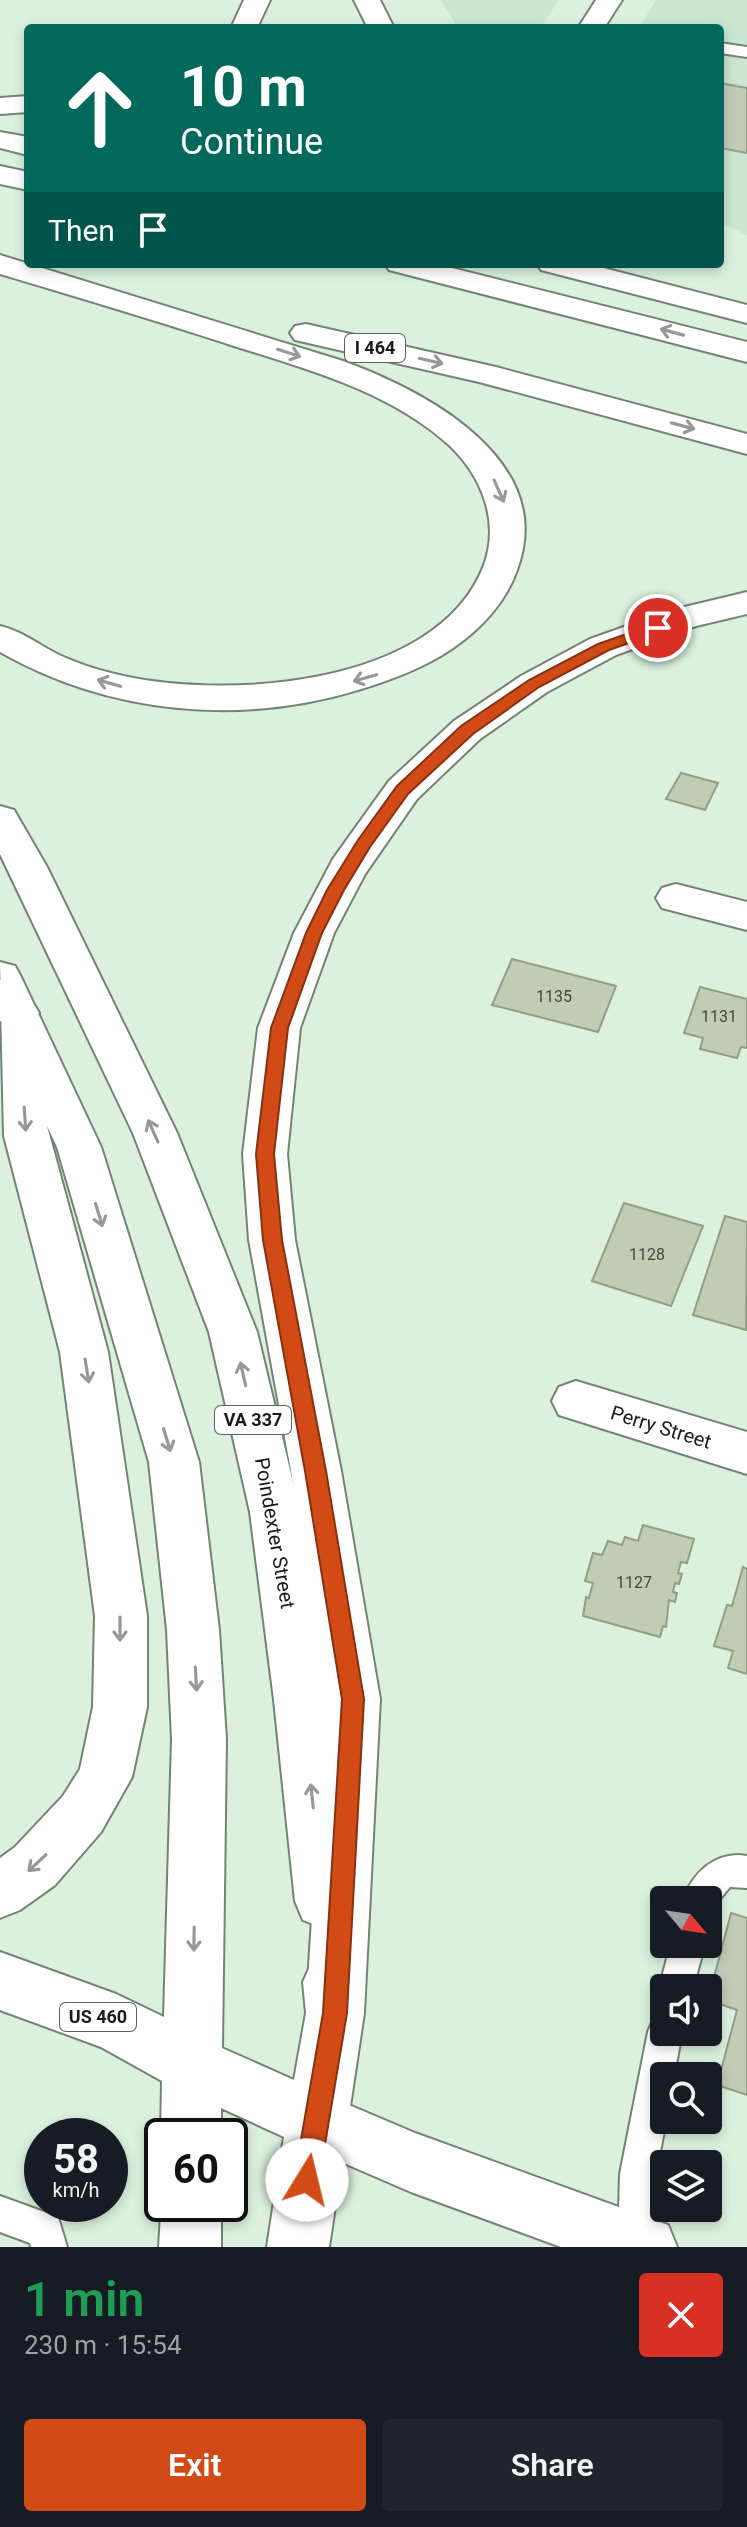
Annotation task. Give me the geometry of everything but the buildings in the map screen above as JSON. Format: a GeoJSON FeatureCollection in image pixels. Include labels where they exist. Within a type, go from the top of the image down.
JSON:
{"type":"FeatureCollection","features":[{"type":"Feature","properties":{"kind":"main road"},"geometry":{"type":"LineString","coordinates":[[246,24],[257,0]]}},
{"type":"Feature","properties":{"kind":"main road"},"geometry":{"type":"LineString","coordinates":[[594,24],[609,0]]}},
{"type":"Feature","properties":{"kind":"main road"},"geometry":{"type":"LineString","coordinates":[[0,106],[24,104]]}},
{"type":"Feature","properties":{"kind":"main road"},"geometry":{"type":"LineString","coordinates":[[0,140],[24,145]]}},
{"type":"Feature","properties":{"kind":"main road"},"geometry":{"type":"LineString","coordinates":[[0,175],[24,180]]}},
{"type":"Feature","properties":{"kind":"main road"},"geometry":{"type":"LineString","coordinates":[[0,263],[219,331],[345,372],[378,386],[453,430],[482,460],[504,503],[509,525],[505,559],[490,592],[460,626],[398,665],[327,689],[282,696],[223,699],[133,691],[66,671],[0,637]]}},
{"type":"Feature","properties":{"kind":"main road","name":"I 464"},"geometry":{"type":"LineString","coordinates":[[0,263],[485,374],[747,444]]}},
{"type":"Feature","properties":{"kind":"main road"},"geometry":{"type":"LineString","coordinates":[[416,268],[747,352]]}},
{"type":"Feature","properties":{"kind":"main road"},"geometry":{"type":"LineString","coordinates":[[568,268],[747,314]]}},
{"type":"Feature","properties":{"kind":"main road"},"geometry":{"type":"LineString","coordinates":[[663,268],[747,298]]}},
{"type":"Feature","properties":{"kind":"main road"},"geometry":{"type":"LineString","coordinates":[[335,2013],[353,1699],[316,1471],[272,1240],[265,1154],[279,1028],[314,933],[347,869],[403,790],[467,730],[534,684],[603,647],[685,618],[747,603]]}},
{"type":"Feature","properties":{"kind":"main road","name":"Poindexter Street"},"geometry":{"type":"LineString","coordinates":[[0,819],[27,867],[155,1133],[233,1332],[275,1512],[301,1700],[335,2013],[298,2247]]}},
{"type":"Feature","properties":{"kind":"main road"},"geometry":{"type":"LineString","coordinates":[[676,898],[747,916]]}},
{"type":"Feature","properties":{"kind":"main road"},"geometry":{"type":"LineString","coordinates":[[0,1891],[35,1866],[82,1814],[105,1777],[120,1707],[121,1616],[84,1352],[26,1136],[6,995]]}},
{"type":"Feature","properties":{"kind":"main road"},"geometry":{"type":"LineString","coordinates":[[6,995],[79,1147],[174,1462],[193,1630],[199,1739],[191,2118]]}},
{"type":"Feature","properties":{"kind":"main road","name":"Perry Street"},"geometry":{"type":"LineString","coordinates":[[576,1401],[747,1453]]}},
{"type":"Feature","properties":{"kind":"main road","name":"US 460"},"geometry":{"type":"LineString","coordinates":[[0,1981],[116,2023],[191,2064],[316,2121]]}},
{"type":"Feature","properties":{"kind":"main road"},"geometry":{"type":"LineString","coordinates":[[316,2121],[411,2162],[640,2245]]}},
{"type":"Feature","properties":{"kind":"main road"},"geometry":{"type":"LineString","coordinates":[[190,2222],[190,2247]]}},
{"type":"Feature","properties":{"kind":"lane"},"geometry":{"type":"LineString","coordinates":[[724,49],[747,52]]}},
{"type":"Feature","properties":{"kind":"lane"},"geometry":{"type":"LineString","coordinates":[[709,1886],[716,1876],[735,1869],[747,1872]]}},
{"type":"Feature","properties":{"kind":"lane"},"geometry":{"type":"LineString","coordinates":[[640,2245],[638,2174],[662,2046]]}},
{"type":"Feature","properties":{"kind":"lane"},"geometry":{"type":"LineString","coordinates":[[0,2214],[45,2230],[49,2247]]}},
{"type":"Feature","properties":{"kind":"shaded area"},"geometry":{"type":"Polygon","coordinates":[[[441,0],[559,0],[543,24],[456,24],[441,0]]]}},
{"type":"Feature","properties":{"kind":"shaded area"},"geometry":{"type":"Polygon","coordinates":[[[656,0],[747,0],[747,235],[724,225],[724,24],[641,24],[656,0]]]}},
{"type":"Feature","properties":{"kind":"route"},"geometry":{"type":"LineString","coordinates":[[307,2180],[335,2013],[353,1699],[316,1471],[284,1316],[272,1240],[265,1154],[279,1028],[314,933],[336,890],[381,818],[403,790],[467,730],[534,684],[603,647],[658,628]]}}]}
